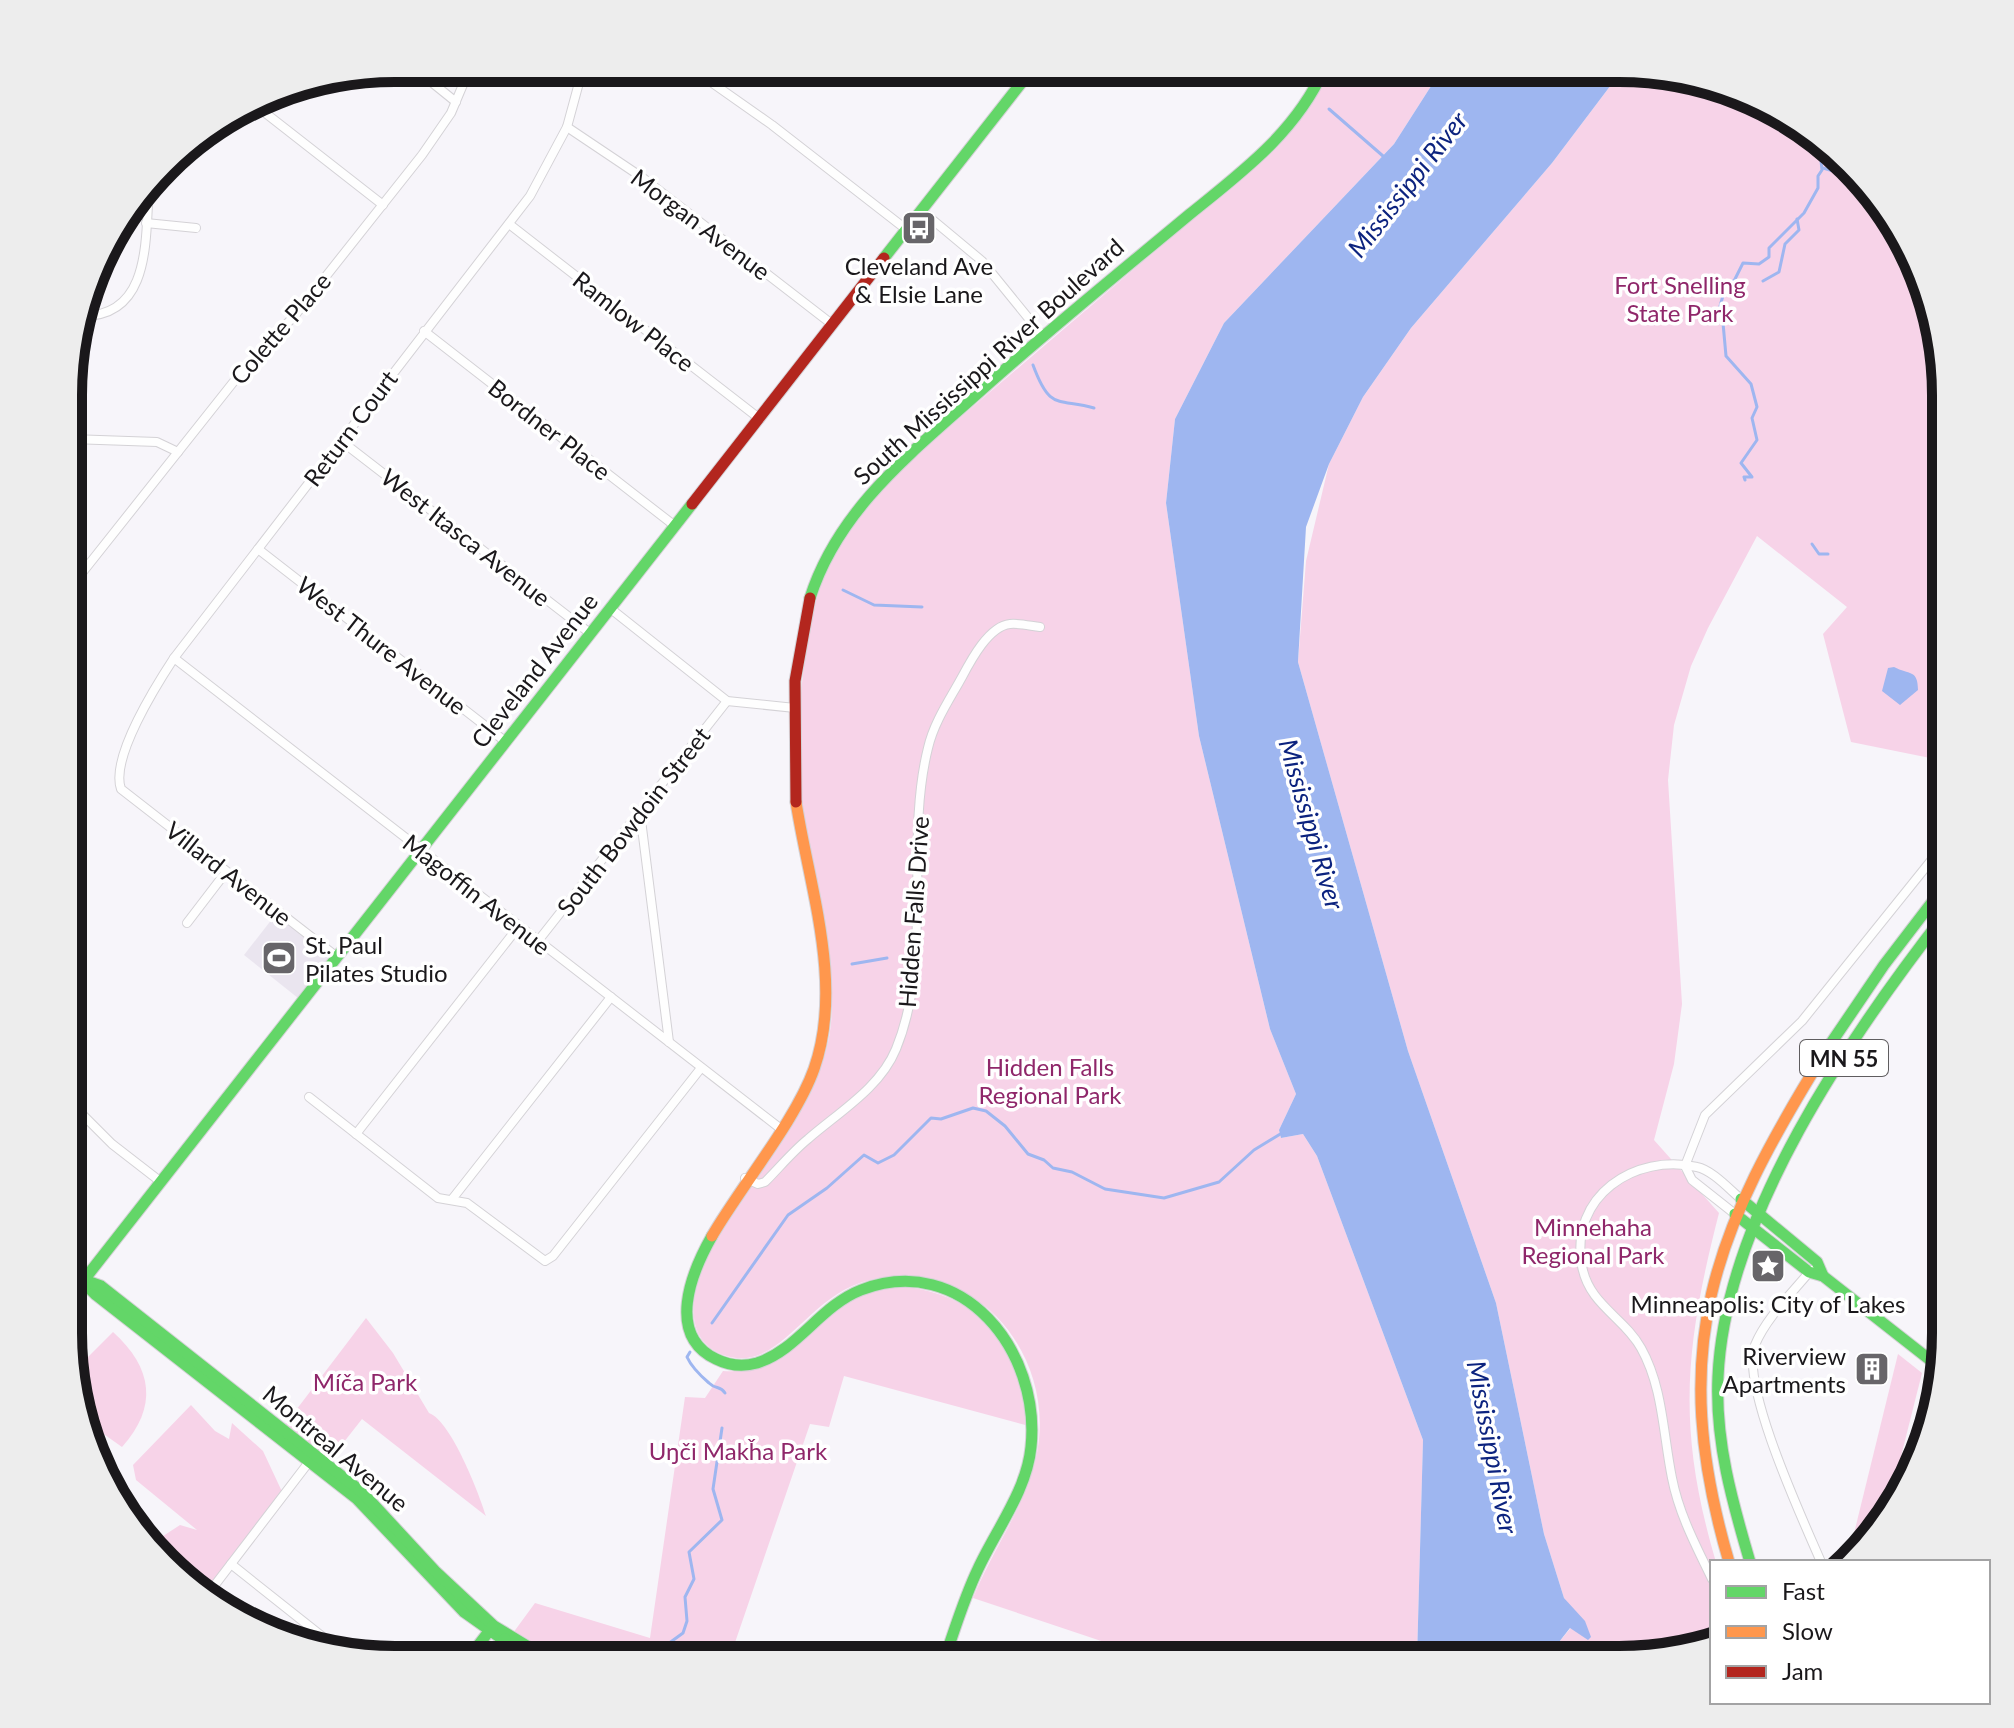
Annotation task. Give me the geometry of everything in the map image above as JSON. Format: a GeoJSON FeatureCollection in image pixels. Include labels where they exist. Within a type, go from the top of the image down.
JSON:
{"type":"FeatureCollection","features":[{"type":"Feature","properties":{"kind":"main road","name":"Cleveland Avenue"},"geometry":{"type":"LineString","coordinates":[[82,1282],[1022,82]]}},
{"type":"Feature","properties":{"kind":"main road","name":"South Mississippi River Boulevard"},"geometry":{"type":"LineString","coordinates":[[949,1646],[971,1581],[1020,1481],[1031,1450],[1032,1397],[1022,1365],[1005,1335],[971,1301],[949,1290],[909,1281],[875,1285],[849,1295],[829,1306],[761,1362],[732,1365],[713,1358],[690,1336],[685,1307],[713,1234],[745,1178],[781,1129],[814,1068],[826,1001],[795,796],[795,708],[809,599],[839,533],[869,494],[1043,336],[1279,139],[1313,94],[1318,82]]}},
{"type":"Feature","properties":{"kind":"main road","name":"MN 55"},"geometry":{"type":"LineString","coordinates":[[1728,1560],[1710,1495],[1700,1401],[1708,1313],[1735,1214],[1830,1042],[1932,903]]}},
{"type":"Feature","properties":{"kind":"main road","name":"MN 55"},"geometry":{"type":"LineString","coordinates":[[1749,1560],[1730,1508],[1723,1470],[1717,1389],[1725,1315],[1736,1267],[1757,1212],[1808,1117],[1874,1010],[1932,932]]}},
{"type":"Feature","properties":{"kind":"main road"},"geometry":{"type":"LineString","coordinates":[[1741,1199],[1823,1276],[1930,1360]]}},
{"type":"Feature","properties":{"kind":"main road"},"geometry":{"type":"LineString","coordinates":[[1735,1214],[1813,1267]]}},
{"type":"Feature","properties":{"kind":"main road","name":"Montreal Avenue"},"geometry":{"type":"LineString","coordinates":[[84,1279],[96,1295],[312,1458],[357,1499],[430,1578],[514,1646]]}},
{"type":"Feature","properties":{"kind":"main road"},"geometry":{"type":"LineString","coordinates":[[478,1646],[491,1628]]}},
{"type":"Feature","properties":{"kind":"main road"},"geometry":{"type":"LineString","coordinates":[[499,1646],[505,1639]]}},
{"type":"Feature","properties":{"kind":"main road","name":"Montreal Avenue"},"geometry":{"type":"LineString","coordinates":[[505,1639],[520,1646]]}},
{"type":"Feature","properties":{"kind":"street"},"geometry":{"type":"LineString","coordinates":[[431,82],[456,102]]}},
{"type":"Feature","properties":{"kind":"street","name":"Colette Place"},"geometry":{"type":"LineString","coordinates":[[82,565],[258,351],[296,314],[383,205],[434,139],[464,82]]}},
{"type":"Feature","properties":{"kind":"street","name":"Return Court"},"geometry":{"type":"LineString","coordinates":[[121,789],[122,768],[142,708],[174,658],[509,224],[544,173],[567,127],[579,82]]}},
{"type":"Feature","properties":{"kind":"street"},"geometry":{"type":"LineString","coordinates":[[711,82],[907,230]]}},
{"type":"Feature","properties":{"kind":"street"},"geometry":{"type":"LineString","coordinates":[[263,111],[383,205]]}},
{"type":"Feature","properties":{"kind":"street","name":"Morgan Avenue"},"geometry":{"type":"LineString","coordinates":[[567,127],[655,187],[833,325]]}},
{"type":"Feature","properties":{"kind":"street"},"geometry":{"type":"LineString","coordinates":[[93,314],[115,310],[129,298],[139,279],[148,203]]}},
{"type":"Feature","properties":{"kind":"street"},"geometry":{"type":"LineString","coordinates":[[922,211],[982,261],[1043,336]]}},
{"type":"Feature","properties":{"kind":"street"},"geometry":{"type":"LineString","coordinates":[[146,223],[196,228]]}},
{"type":"Feature","properties":{"kind":"street","name":"Ramlow Place"},"geometry":{"type":"LineString","coordinates":[[509,224],[760,419]]}},
{"type":"Feature","properties":{"kind":"street","name":"Bordner Place"},"geometry":{"type":"LineString","coordinates":[[424,331],[675,526]]}},
{"type":"Feature","properties":{"kind":"street"},"geometry":{"type":"LineString","coordinates":[[82,439],[157,442],[178,452]]}},
{"type":"Feature","properties":{"kind":"street","name":"West Itasca Avenue"},"geometry":{"type":"LineString","coordinates":[[340,440],[591,634]]}},
{"type":"Feature","properties":{"kind":"street","name":"West Thure Avenue"},"geometry":{"type":"LineString","coordinates":[[258,549],[506,742]]}},
{"type":"Feature","properties":{"kind":"street"},"geometry":{"type":"LineString","coordinates":[[611,609],[727,701],[795,708]]}},
{"type":"Feature","properties":{"kind":"street","name":"Hidden Falls Drive"},"geometry":{"type":"LineString","coordinates":[[745,1178],[758,1184],[765,1182],[805,1141],[872,1084],[894,1054],[907,1014],[913,969],[921,795],[928,747],[938,720],[972,658],[994,632],[1010,624],[1040,627]]}},
{"type":"Feature","properties":{"kind":"street","name":"Magoffin Avenue"},"geometry":{"type":"LineString","coordinates":[[174,658],[781,1129]]}},
{"type":"Feature","properties":{"kind":"street","name":"South Bowdoin Street"},"geometry":{"type":"LineString","coordinates":[[538,941],[727,701]]}},
{"type":"Feature","properties":{"kind":"street","name":"Villard Avenue"},"geometry":{"type":"LineString","coordinates":[[121,789],[337,957]]}},
{"type":"Feature","properties":{"kind":"street"},"geometry":{"type":"LineString","coordinates":[[640,812],[669,1042]]}},
{"type":"Feature","properties":{"kind":"street"},"geometry":{"type":"LineString","coordinates":[[1735,1214],[1692,1180],[1685,1166],[1705,1115],[1802,1021],[1932,859]]}},
{"type":"Feature","properties":{"kind":"street"},"geometry":{"type":"LineString","coordinates":[[187,923],[226,872]]}},
{"type":"Feature","properties":{"kind":"street"},"geometry":{"type":"LineString","coordinates":[[356,1134],[519,926]]}},
{"type":"Feature","properties":{"kind":"street"},"geometry":{"type":"LineString","coordinates":[[453,1198],[611,997]]}},
{"type":"Feature","properties":{"kind":"street"},"geometry":{"type":"LineString","coordinates":[[309,1097],[438,1198],[453,1198],[467,1203],[545,1261],[553,1256],[701,1068]]}},
{"type":"Feature","properties":{"kind":"street"},"geometry":{"type":"LineString","coordinates":[[82,1114],[112,1144],[161,1182]]}},
{"type":"Feature","properties":{"kind":"street"},"geometry":{"type":"LineString","coordinates":[[1710,1574],[1678,1502],[1650,1367],[1634,1337],[1591,1294],[1581,1265],[1588,1222],[1609,1186],[1629,1172],[1648,1165],[1701,1167],[1741,1199]]}},
{"type":"Feature","properties":{"kind":"street"},"geometry":{"type":"LineString","coordinates":[[1813,1267],[1760,1336],[1752,1358],[1785,1481],[1820,1560]]}},
{"type":"Feature","properties":{"kind":"street"},"geometry":{"type":"LineString","coordinates":[[213,1587],[312,1458]]}},
{"type":"Feature","properties":{"kind":"street"},"geometry":{"type":"LineString","coordinates":[[231,1564],[316,1636]]}},
{"type":"Feature","properties":{"kind":"shaded area"},"geometry":{"type":"Polygon","coordinates":[[[279,910],[339,956],[303,1002],[244,955],[279,910]]]}},
{"type":"Feature","properties":{"kind":"green space","name":"Hidden Falls Regional Park"},"geometry":{"type":"Polygon","coordinates":[[[1320,82],[1434,82],[1394,144],[1224,323],[1175,419],[1166,503],[1199,736],[1270,1029],[1296,1094],[1279,1130],[1281,1138],[1303,1134],[1317,1156],[1423,1440],[1417,1646],[1116,1646],[973,1598],[1032,1472],[1040,1416],[1034,1380],[1020,1348],[1000,1320],[974,1298],[943,1283],[908,1276],[870,1280],[851,1286],[835,1296],[766,1352],[744,1358],[721,1354],[702,1340],[694,1308],[699,1280],[711,1249],[749,1186],[802,1109],[818,1076],[828,1042],[831,986],[802,809],[798,758],[800,700],[808,638],[821,583],[830,562],[872,500],[902,467],[1277,147],[1320,82]]]}},
{"type":"Feature","properties":{"kind":"green space"},"geometry":{"type":"Polygon","coordinates":[[[1613,82],[1660,85],[1700,93],[1739,106],[1776,124],[1810,147],[1840,174],[1867,204],[1890,238],[1915,294],[1926,334],[1931,374],[1932,758],[1851,742],[1823,634],[1847,607],[1757,536],[1691,666],[1674,725],[1668,780],[1682,1004],[1674,1064],[1654,1140],[1719,1213],[1699,1305],[1690,1387],[1690,1427],[1695,1469],[1715,1560],[1710,1560],[1710,1632],[1640,1645],[1559,1646],[1559,1642],[1579,1618],[1564,1598],[1544,1534],[1496,1303],[1408,1051],[1298,662],[1306,561],[1329,464],[1363,397],[1411,328],[1552,163],[1613,82]]]}},
{"type":"Feature","properties":{"kind":"green space","name":"Uŋči Makȟa Park"},"geometry":{"type":"Polygon","coordinates":[[[897,1286],[926,1290],[952,1299],[974,1312],[992,1328],[1018,1371],[1029,1426],[844,1376],[829,1427],[810,1424],[734,1646],[537,1646],[513,1633],[535,1603],[650,1638],[685,1397],[705,1398],[723,1371],[744,1370],[778,1356],[838,1307],[865,1293],[897,1286]]]}},
{"type":"Feature","properties":{"kind":"green space","name":"Míča Park"},"geometry":{"type":"Polygon","coordinates":[[[366,1318],[393,1353],[429,1413],[455,1443],[486,1516],[362,1419],[329,1461],[284,1426],[366,1318]]]}},
{"type":"Feature","properties":{"kind":"green space"},"geometry":{"type":"Polygon","coordinates":[[[113,1332],[136,1360],[143,1374],[146,1403],[134,1432],[122,1447],[98,1430],[84,1361],[113,1332]]]}},
{"type":"Feature","properties":{"kind":"green space"},"geometry":{"type":"Polygon","coordinates":[[[1898,1354],[1922,1373],[1895,1482],[1852,1541],[1898,1354]]]}},
{"type":"Feature","properties":{"kind":"green space"},"geometry":{"type":"Polygon","coordinates":[[[191,1405],[215,1431],[229,1439],[232,1423],[263,1451],[285,1498],[215,1589],[159,1538],[180,1525],[197,1530],[136,1480],[133,1465],[191,1405]]]}},
{"type":"Feature","properties":{"kind":"water","name":"Mississippi River"},"geometry":{"type":"Polygon","coordinates":[[[1434,82],[1613,82],[1552,163],[1411,328],[1363,397],[1329,464],[1306,527],[1298,662],[1408,1051],[1496,1303],[1544,1534],[1564,1598],[1585,1621],[1591,1637],[1588,1640],[1570,1628],[1559,1646],[1417,1646],[1423,1440],[1317,1156],[1303,1134],[1281,1138],[1279,1130],[1296,1094],[1270,1029],[1199,736],[1166,503],[1175,419],[1224,323],[1394,144],[1434,82]]]}},
{"type":"Feature","properties":{"kind":"water"},"geometry":{"type":"Polygon","coordinates":[[[1894,667],[1912,674],[1918,683],[1918,690],[1900,705],[1882,691],[1888,668],[1894,667]]]}},
{"type":"Feature","properties":{"kind":"waterway"},"geometry":{"type":"LineString","coordinates":[[1329,109],[1383,156]]}},
{"type":"Feature","properties":{"kind":"waterway"},"geometry":{"type":"LineString","coordinates":[[1745,480],[1744,477],[1752,477],[1741,463],[1757,440],[1752,418],[1757,407],[1751,384],[1726,356],[1723,323],[1717,317],[1724,292],[1729,289],[1726,283],[1734,281],[1743,263],[1759,264],[1769,257],[1769,248],[1804,213],[1818,188],[1818,176],[1822,170],[1821,156]]}},
{"type":"Feature","properties":{"kind":"waterway"},"geometry":{"type":"LineString","coordinates":[[1823,168],[1838,172]]}},
{"type":"Feature","properties":{"kind":"waterway"},"geometry":{"type":"LineString","coordinates":[[1763,281],[1779,272],[1785,244],[1799,230],[1797,219]]}},
{"type":"Feature","properties":{"kind":"waterway"},"geometry":{"type":"LineString","coordinates":[[1033,365],[1050,396],[1094,408]]}},
{"type":"Feature","properties":{"kind":"waterway"},"geometry":{"type":"LineString","coordinates":[[1812,544],[1819,554],[1828,554]]}},
{"type":"Feature","properties":{"kind":"waterway"},"geometry":{"type":"LineString","coordinates":[[843,590],[874,605],[922,607]]}},
{"type":"Feature","properties":{"kind":"waterway"},"geometry":{"type":"LineString","coordinates":[[852,964],[887,958]]}},
{"type":"Feature","properties":{"kind":"waterway"},"geometry":{"type":"LineString","coordinates":[[712,1323],[788,1215],[827,1188],[864,1155],[878,1163],[894,1155],[931,1118],[941,1119],[973,1108],[986,1111],[1005,1126],[1028,1154],[1044,1160],[1053,1168],[1072,1172],[1105,1189],[1164,1198],[1219,1182],[1254,1150],[1282,1133]]}},
{"type":"Feature","properties":{"kind":"waterway"},"geometry":{"type":"LineString","coordinates":[[690,1352],[687,1357],[691,1364],[711,1385],[725,1393]]}},
{"type":"Feature","properties":{"kind":"waterway"},"geometry":{"type":"LineString","coordinates":[[665,1646],[683,1633],[687,1621],[685,1597],[694,1579],[689,1552],[722,1520],[713,1489],[722,1428]]}},
{"type":"Feature","properties":{"kind":"traffic: fast"},"geometry":{"type":"LineString","coordinates":[[884,258],[1022,82]]}},
{"type":"Feature","properties":{"kind":"traffic: fast"},"geometry":{"type":"LineString","coordinates":[[810,598],[822,566],[838,537],[857,511],[902,462],[1029,349],[1266,149],[1299,112],[1317,82]]}},
{"type":"Feature","properties":{"kind":"traffic: fast"},"geometry":{"type":"LineString","coordinates":[[82,1282],[692,504]]}},
{"type":"Feature","properties":{"kind":"traffic: fast"},"geometry":{"type":"LineString","coordinates":[[1827,1049],[1884,965],[1932,902]]}},
{"type":"Feature","properties":{"kind":"traffic: fast"},"geometry":{"type":"LineString","coordinates":[[1749,1560],[1726,1471],[1718,1401],[1726,1316],[1743,1254],[1768,1192],[1799,1131],[1871,1015],[1932,932]]}},
{"type":"Feature","properties":{"kind":"traffic: fast"},"geometry":{"type":"LineString","coordinates":[[1741,1199],[1817,1262],[1823,1276]]}},
{"type":"Feature","properties":{"kind":"traffic: fast"},"geometry":{"type":"LineString","coordinates":[[1735,1214],[1809,1272],[1823,1276],[1930,1360]]}},
{"type":"Feature","properties":{"kind":"traffic: fast"},"geometry":{"type":"LineString","coordinates":[[712,1236],[691,1285],[687,1319],[691,1335],[701,1348],[721,1361],[746,1365],[772,1357],[846,1297],[861,1290],[898,1282],[932,1285],[962,1297],[988,1318],[1008,1345],[1023,1377],[1031,1411],[1028,1463],[1017,1494],[973,1580],[949,1646]]}},
{"type":"Feature","properties":{"kind":"traffic: fast"},"geometry":{"type":"LineString","coordinates":[[84,1280],[101,1286],[362,1492],[435,1571],[494,1626],[527,1646]]}},
{"type":"Feature","properties":{"kind":"traffic: fast"},"geometry":{"type":"LineString","coordinates":[[82,1281],[357,1499],[464,1612],[512,1646]]}},
{"type":"Feature","properties":{"kind":"traffic: fast"},"geometry":{"type":"LineString","coordinates":[[478,1646],[493,1626]]}},
{"type":"Feature","properties":{"kind":"traffic: fast"},"geometry":{"type":"LineString","coordinates":[[499,1646],[505,1639]]}},
{"type":"Feature","properties":{"kind":"traffic: slow"},"geometry":{"type":"LineString","coordinates":[[712,1236],[795,1110],[814,1069],[822,1037],[826,1003],[825,969],[796,802]]}},
{"type":"Feature","properties":{"kind":"traffic: slow"},"geometry":{"type":"LineString","coordinates":[[1728,1560],[1710,1486],[1702,1417],[1702,1353],[1712,1294],[1729,1235],[1755,1176],[1827,1049]]}},
{"type":"Feature","properties":{"kind":"traffic: jam"},"geometry":{"type":"LineString","coordinates":[[692,504],[884,258]]}},
{"type":"Feature","properties":{"kind":"traffic: jam"},"geometry":{"type":"LineString","coordinates":[[796,802],[795,681],[810,598]]}},
{"type":"Feature","properties":{"kind":"place","name":"Cleveland Ave & Elsie Lane"},"geometry":{"type":"Point","coordinates":[919,228]}},
{"type":"Feature","properties":{"kind":"place","name":"St. Paul Pilates Studio"},"geometry":{"type":"Point","coordinates":[279,958]}},
{"type":"Feature","properties":{"kind":"place","name":"Minneapolis: City of Lakes"},"geometry":{"type":"Point","coordinates":[1768,1266]}},
{"type":"Feature","properties":{"kind":"place","name":"Riverview Apartments"},"geometry":{"type":"Point","coordinates":[1872,1369]}},
{"type":"Feature","properties":{"kind":"park label","name":"Fort Snelling State Park"},"geometry":{"type":"Point","coordinates":[1680,298]}},
{"type":"Feature","properties":{"kind":"park label","name":"Minnehaha Regional Park"},"geometry":{"type":"Point","coordinates":[1593,1240]}}]}
